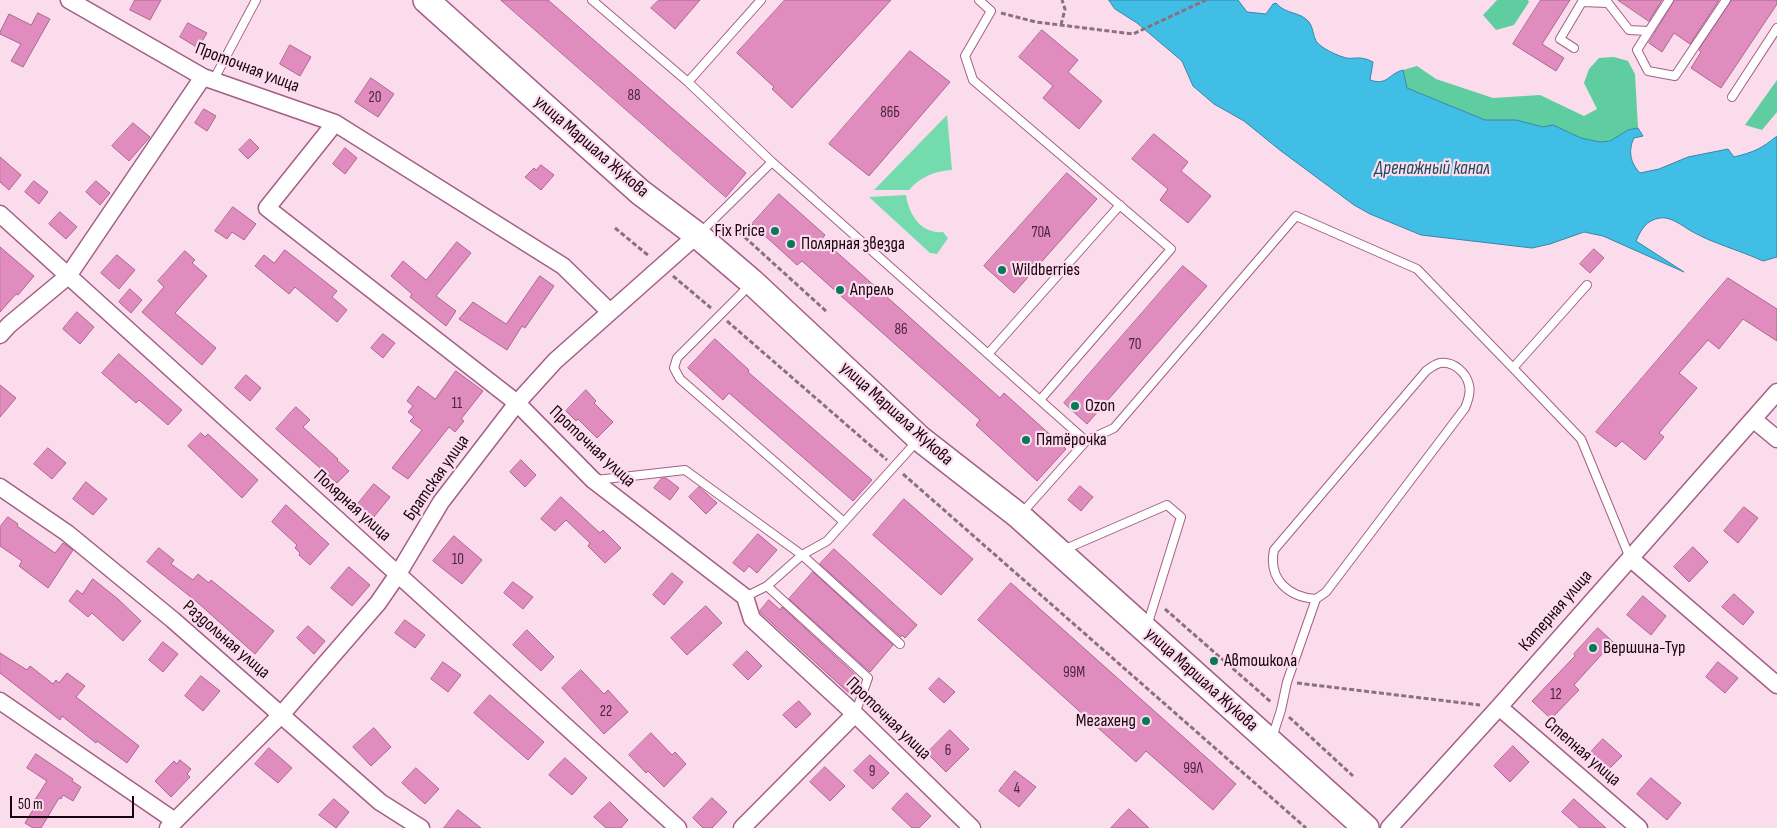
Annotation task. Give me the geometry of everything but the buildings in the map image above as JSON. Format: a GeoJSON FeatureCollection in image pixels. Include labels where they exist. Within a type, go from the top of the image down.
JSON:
{"type":"FeatureCollection","features":[{"type":"Feature","properties":{"kind":"main road","name":"улица Маршала Жукова"},"geometry":{"type":"LineString","coordinates":[[435,5],[640,192],[697,235],[752,282],[919,438],[1019,516],[1270,742],[1358,825]]}},
{"type":"Feature","properties":{"kind":"street","name":"Проточная улица"},"geometry":{"type":"LineString","coordinates":[[69,0],[208,79],[335,123],[563,266],[610,312]]}},
{"type":"Feature","properties":{"kind":"street"},"geometry":{"type":"LineString","coordinates":[[0,335],[9,324],[68,276],[208,79]]}},
{"type":"Feature","properties":{"kind":"street","name":"Проточная улица"},"geometry":{"type":"LineString","coordinates":[[335,123],[267,208],[517,404],[593,480],[745,597],[752,619],[972,828]]}},
{"type":"Feature","properties":{"kind":"street","name":"Полярная улица"},"geometry":{"type":"LineString","coordinates":[[0,214],[678,828]]}},
{"type":"Feature","properties":{"kind":"street","name":"Братская улица"},"geometry":{"type":"LineString","coordinates":[[171,825],[281,715],[378,603],[398,574],[441,502],[517,404],[555,361],[697,235]]}},
{"type":"Feature","properties":{"kind":"street","name":"Катерная улица"},"geometry":{"type":"LineString","coordinates":[[1388,828],[1499,707],[1777,392]]}},
{"type":"Feature","properties":{"kind":"street"},"geometry":{"type":"LineString","coordinates":[[1753,419],[1777,439]]}},
{"type":"Feature","properties":{"kind":"street","name":"Раздольная улица"},"geometry":{"type":"LineString","coordinates":[[0,487],[75,539],[173,620],[380,802],[421,828]]}},
{"type":"Feature","properties":{"kind":"street"},"geometry":{"type":"LineString","coordinates":[[1630,558],[1777,685]]}},
{"type":"Feature","properties":{"kind":"street"},"geometry":{"type":"LineString","coordinates":[[0,701],[171,825]]}},
{"type":"Feature","properties":{"kind":"street","name":"Степная улица"},"geometry":{"type":"LineString","coordinates":[[1499,707],[1639,828]]}},
{"type":"Feature","properties":{"kind":"street"},"geometry":{"type":"LineString","coordinates":[[742,828],[854,714]]}},
{"type":"Feature","properties":{"kind":"lane"},"geometry":{"type":"LineString","coordinates":[[208,79],[256,0]]}},
{"type":"Feature","properties":{"kind":"lane"},"geometry":{"type":"LineString","coordinates":[[592,0],[688,82],[772,162],[1086,442]]}},
{"type":"Feature","properties":{"kind":"lane"},"geometry":{"type":"LineString","coordinates":[[688,82],[761,0]]}},
{"type":"Feature","properties":{"kind":"lane"},"geometry":{"type":"LineString","coordinates":[[979,0],[991,10],[965,56],[973,80],[1171,249],[1040,400]]}},
{"type":"Feature","properties":{"kind":"lane"},"geometry":{"type":"LineString","coordinates":[[1669,0],[1637,50],[1648,71],[1675,76],[1726,0]]}},
{"type":"Feature","properties":{"kind":"lane"},"geometry":{"type":"LineString","coordinates":[[1574,48],[1560,39],[1582,2],[1609,1],[1629,30],[1649,31]]}},
{"type":"Feature","properties":{"kind":"lane"},"geometry":{"type":"LineString","coordinates":[[1732,97],[1777,28]]}},
{"type":"Feature","properties":{"kind":"lane"},"geometry":{"type":"LineString","coordinates":[[697,235],[772,162]]}},
{"type":"Feature","properties":{"kind":"lane"},"geometry":{"type":"LineString","coordinates":[[988,354],[1120,205]]}},
{"type":"Feature","properties":{"kind":"lane"},"geometry":{"type":"LineString","coordinates":[[1019,516],[1086,442],[1114,428],[1296,216],[1417,269],[1581,439],[1630,558]]}},
{"type":"Feature","properties":{"kind":"lane"},"geometry":{"type":"LineString","coordinates":[[752,282],[721,316],[677,358],[674,368],[680,379],[844,522]]}},
{"type":"Feature","properties":{"kind":"lane"},"geometry":{"type":"LineString","coordinates":[[1513,368],[1587,285]]}},
{"type":"Feature","properties":{"kind":"lane"},"geometry":{"type":"LineString","coordinates":[[1270,742],[1281,710],[1287,682],[1316,600],[1326,592],[1465,408],[1469,399],[1470,385],[1457,367],[1447,363],[1438,363],[1426,371],[1274,550],[1272,561],[1276,576],[1285,587],[1294,594],[1316,600]]}},
{"type":"Feature","properties":{"kind":"lane"},"geometry":{"type":"LineString","coordinates":[[745,597],[767,586],[802,555],[827,540],[919,438]]}},
{"type":"Feature","properties":{"kind":"lane"},"geometry":{"type":"LineString","coordinates":[[593,480],[685,470],[802,555],[900,644]]}},
{"type":"Feature","properties":{"kind":"lane"},"geometry":{"type":"LineString","coordinates":[[1058,552],[1167,505],[1181,517],[1146,630]]}},
{"type":"Feature","properties":{"kind":"lane"},"geometry":{"type":"LineString","coordinates":[[767,586],[868,678],[854,714]]}},
{"type":"Feature","properties":{"kind":"path"},"geometry":{"type":"LineString","coordinates":[[1061,25],[1065,9],[1062,0]]}},
{"type":"Feature","properties":{"kind":"path"},"geometry":{"type":"LineString","coordinates":[[991,10],[1036,22],[1133,34],[1206,0]]}},
{"type":"Feature","properties":{"kind":"path"},"geometry":{"type":"LineString","coordinates":[[615,228],[721,316],[894,466],[1306,828]]}},
{"type":"Feature","properties":{"kind":"path"},"geometry":{"type":"LineString","coordinates":[[738,232],[827,312]]}},
{"type":"Feature","properties":{"kind":"path"},"geometry":{"type":"LineString","coordinates":[[1156,600],[1353,776]]}},
{"type":"Feature","properties":{"kind":"path"},"geometry":{"type":"LineString","coordinates":[[1287,682],[1499,707]]}},
{"type":"Feature","properties":{"kind":"green space"},"geometry":{"type":"Polygon","coordinates":[[[1497,0],[1528,0],[1529,2],[1514,25],[1496,30],[1483,15],[1497,0]]]}},
{"type":"Feature","properties":{"kind":"green space"},"geometry":{"type":"Polygon","coordinates":[[[1614,57],[1628,61],[1635,74],[1638,128],[1628,130],[1610,141],[1600,142],[1581,138],[1553,125],[1543,127],[1516,120],[1485,120],[1407,88],[1403,70],[1417,66],[1436,79],[1493,98],[1540,95],[1584,116],[1597,109],[1584,83],[1589,69],[1599,58],[1614,57]]]}},
{"type":"Feature","properties":{"kind":"green space"},"geometry":{"type":"Polygon","coordinates":[[[1777,80],[1777,112],[1762,130],[1745,125],[1777,80]]]}},
{"type":"Feature","properties":{"kind":"green space"},"geometry":{"type":"Polygon","coordinates":[[[947,115],[952,170],[928,176],[909,190],[874,190],[947,115]]]}},
{"type":"Feature","properties":{"kind":"green space"},"geometry":{"type":"Polygon","coordinates":[[[906,195],[910,210],[917,222],[928,230],[943,232],[948,238],[937,254],[930,253],[869,197],[906,195]]]}},
{"type":"Feature","properties":{"kind":"water","name":"Дренажный канал"},"geometry":{"type":"Polygon","coordinates":[[[1109,0],[1238,0],[1247,12],[1266,14],[1273,4],[1276,3],[1280,7],[1305,19],[1310,24],[1316,41],[1324,48],[1347,58],[1363,58],[1373,62],[1370,80],[1381,82],[1403,70],[1407,88],[1485,120],[1516,120],[1543,127],[1553,125],[1581,138],[1600,142],[1610,141],[1628,130],[1638,128],[1643,136],[1634,138],[1631,156],[1634,165],[1640,173],[1659,169],[1688,157],[1728,149],[1734,157],[1752,152],[1777,136],[1777,257],[1763,261],[1709,240],[1668,218],[1655,219],[1648,223],[1642,229],[1636,241],[1684,272],[1603,236],[1584,232],[1532,248],[1421,235],[1370,214],[1354,205],[1244,121],[1214,104],[1193,86],[1182,61],[1137,23],[1115,9],[1109,0]]]}},
{"type":"Feature","properties":{"kind":"place","name":"Fix Price"},"geometry":{"type":"Point","coordinates":[775,231]}},
{"type":"Feature","properties":{"kind":"place","name":"Полярная звезда"},"geometry":{"type":"Point","coordinates":[791,244]}},
{"type":"Feature","properties":{"kind":"place","name":"Wildberries"},"geometry":{"type":"Point","coordinates":[1002,270]}},
{"type":"Feature","properties":{"kind":"place","name":"Апрель"},"geometry":{"type":"Point","coordinates":[840,290]}},
{"type":"Feature","properties":{"kind":"place","name":"Ozon"},"geometry":{"type":"Point","coordinates":[1075,406]}},
{"type":"Feature","properties":{"kind":"place","name":"Пятёрочка"},"geometry":{"type":"Point","coordinates":[1026,440]}},
{"type":"Feature","properties":{"kind":"place","name":"Вершина-Тур"},"geometry":{"type":"Point","coordinates":[1593,648]}},
{"type":"Feature","properties":{"kind":"place","name":"Автошкола"},"geometry":{"type":"Point","coordinates":[1214,661]}},
{"type":"Feature","properties":{"kind":"place","name":"Мегахенд"},"geometry":{"type":"Point","coordinates":[1146,721]}}]}
